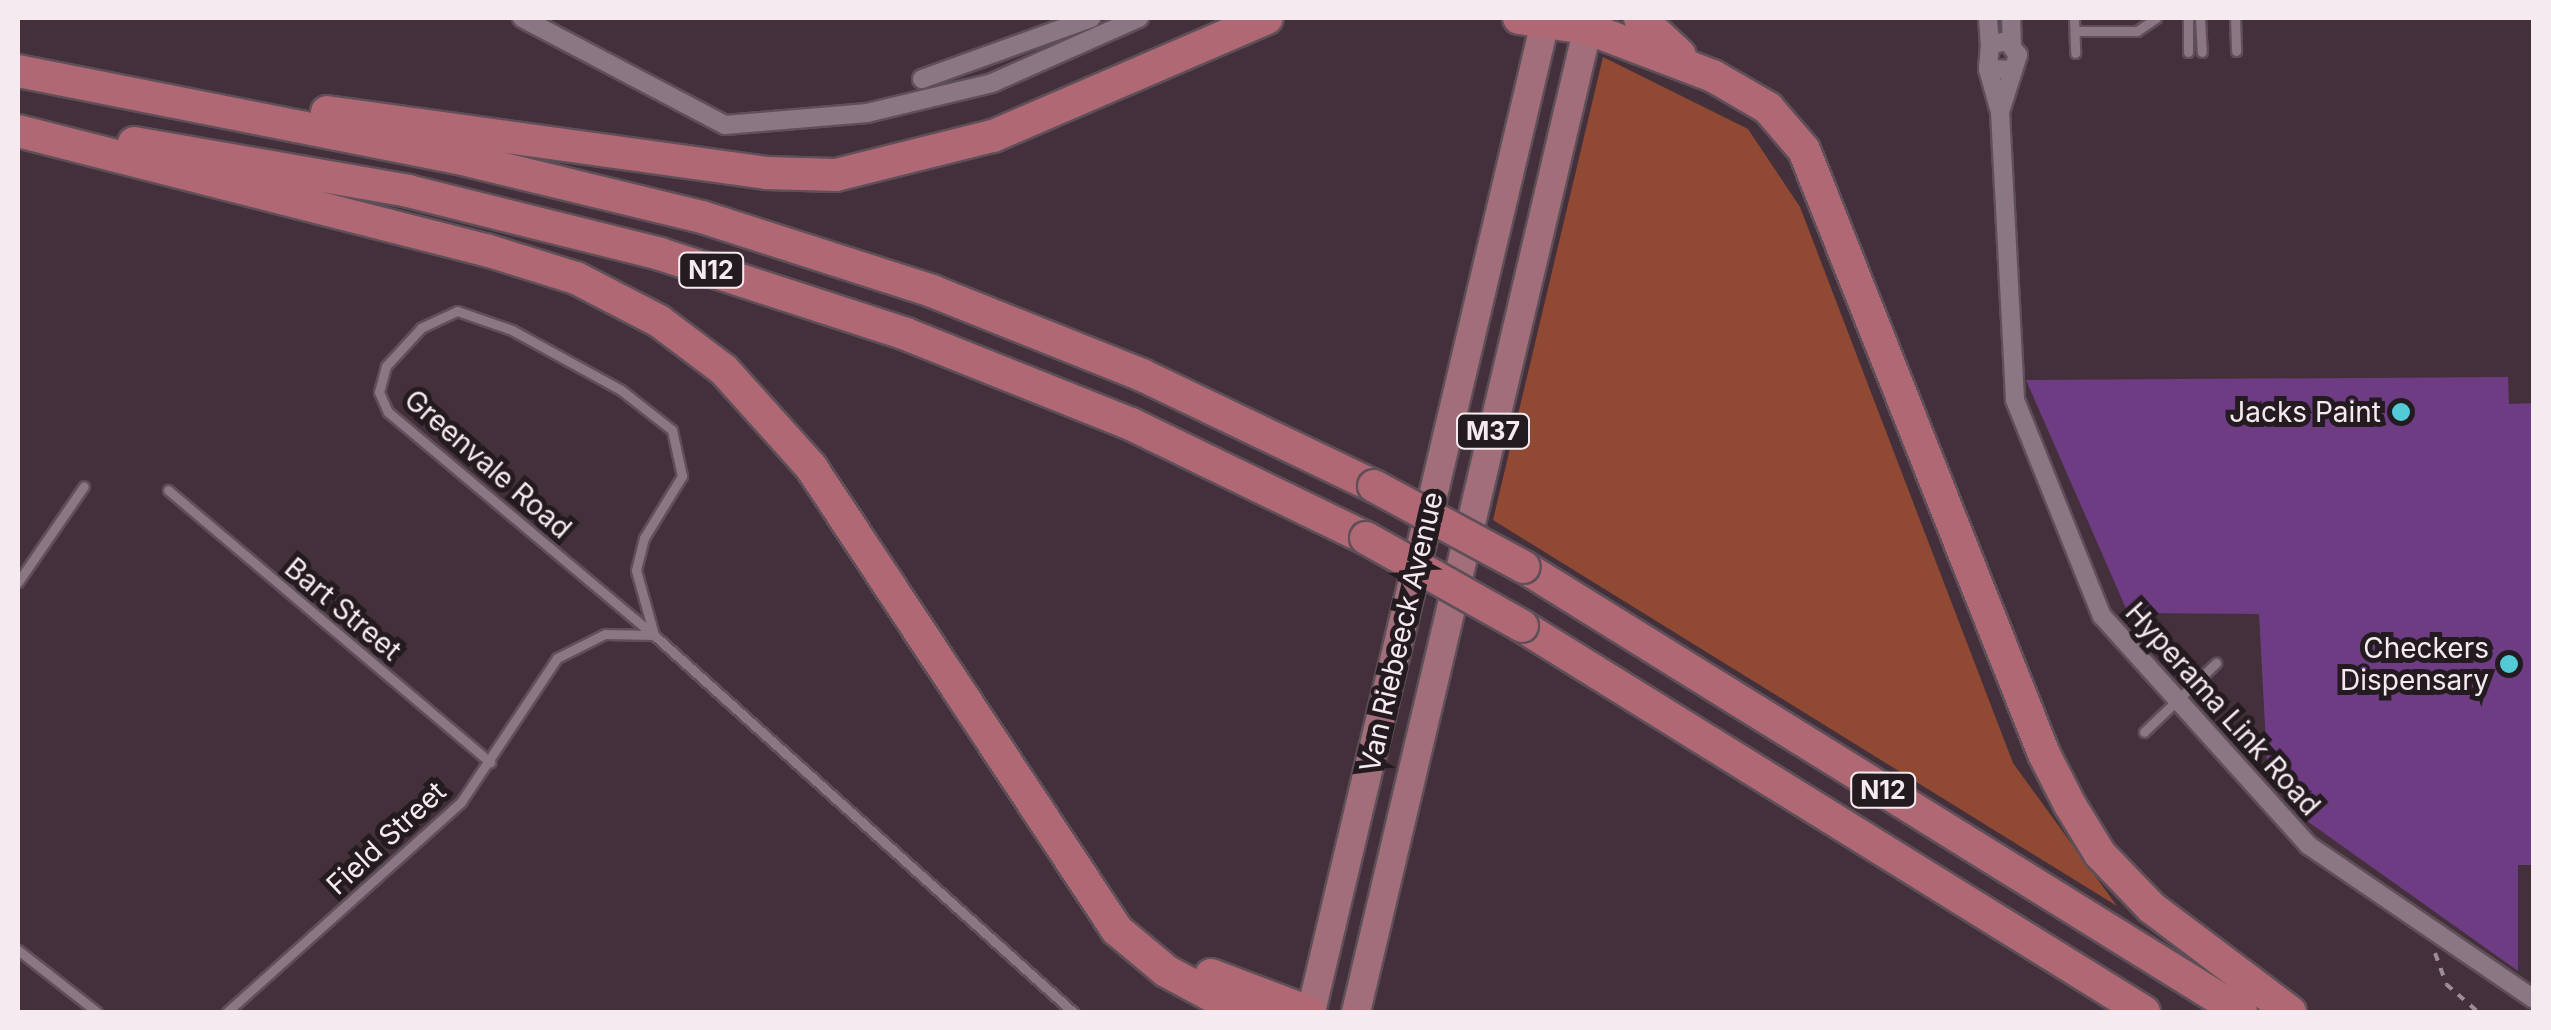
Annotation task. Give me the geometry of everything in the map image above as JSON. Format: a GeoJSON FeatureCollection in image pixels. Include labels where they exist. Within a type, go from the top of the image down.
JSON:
{"type":"FeatureCollection","features":[{"type":"Feature","properties":{"kind":"highway"},"geometry":{"type":"LineString","coordinates":[[24,72],[766,173],[836,176],[993,136],[1267,18]]}},
{"type":"Feature","properties":{"kind":"highway"},"geometry":{"type":"LineString","coordinates":[[1640,18],[1713,76]]}},
{"type":"Feature","properties":{"kind":"highway"},"geometry":{"type":"LineString","coordinates":[[1537,19],[1588,23],[1713,76],[1768,108],[1804,150],[2044,754],[2070,805],[2100,854],[2152,908],[2290,1012]]}},
{"type":"Feature","properties":{"kind":"highway","name":"N12"},"geometry":{"type":"LineString","coordinates":[[24,72],[454,157],[702,216],[932,291],[1142,375],[1374,486],[1524,567],[2241,1012]]}},
{"type":"Feature","properties":{"kind":"highway","name":"N12"},"geometry":{"type":"LineString","coordinates":[[18,122],[408,191],[660,254],[906,334],[1131,424],[1366,538],[1522,626],[2144,1012]]}},
{"type":"Feature","properties":{"kind":"highway"},"geometry":{"type":"LineString","coordinates":[[18,131],[486,250],[576,278],[659,321],[724,370],[811,467],[1117,930],[1166,971],[1242,1012]]}},
{"type":"Feature","properties":{"kind":"highway"},"geometry":{"type":"LineString","coordinates":[[1117,930],[1183,964],[1310,1012]]}},
{"type":"Feature","properties":{"kind":"main road","name":"Van Riebeeck Avenue"},"geometry":{"type":"LineString","coordinates":[[1310,1012],[1537,19]]}},
{"type":"Feature","properties":{"kind":"main road","name":"Van Riebeeck Avenue"},"geometry":{"type":"LineString","coordinates":[[1356,1012],[1588,23]]}},
{"type":"Feature","properties":{"kind":"street"},"geometry":{"type":"LineString","coordinates":[[522,18],[725,124],[867,113],[992,83],[1139,18]]}},
{"type":"Feature","properties":{"kind":"street"},"geometry":{"type":"LineString","coordinates":[[922,79],[1091,18]]}},
{"type":"Feature","properties":{"kind":"street"},"geometry":{"type":"LineString","coordinates":[[1988,18],[1988,68],[2012,70]]}},
{"type":"Feature","properties":{"kind":"street"},"geometry":{"type":"LineString","coordinates":[[1990,45],[2012,44],[2010,18]]}},
{"type":"Feature","properties":{"kind":"street","name":"Hyperama Link Road"},"geometry":{"type":"LineString","coordinates":[[2000,112],[2018,55],[2012,44]]}},
{"type":"Feature","properties":{"kind":"street","name":"Hyperama Link Road"},"geometry":{"type":"LineString","coordinates":[[1988,68],[2000,112],[2015,400],[2102,616],[2175,702],[2308,845],[2534,999]]}},
{"type":"Feature","properties":{"kind":"lane"},"geometry":{"type":"LineString","coordinates":[[2074,18],[2075,53]]}},
{"type":"Feature","properties":{"kind":"lane"},"geometry":{"type":"LineString","coordinates":[[2077,31],[2137,32],[2156,18]]}},
{"type":"Feature","properties":{"kind":"lane"},"geometry":{"type":"LineString","coordinates":[[2188,18],[2188,52]]}},
{"type":"Feature","properties":{"kind":"lane"},"geometry":{"type":"LineString","coordinates":[[2200,18],[2202,52]]}},
{"type":"Feature","properties":{"kind":"lane"},"geometry":{"type":"LineString","coordinates":[[2235,18],[2236,51]]}},
{"type":"Feature","properties":{"kind":"lane","name":"Greenvale Road"},"geometry":{"type":"LineString","coordinates":[[654,634],[636,570],[644,538],[682,476],[672,430],[620,390],[512,330],[457,311],[421,328],[386,366],[379,392],[388,412],[654,634],[1074,1012]]}},
{"type":"Feature","properties":{"kind":"lane"},"geometry":{"type":"LineString","coordinates":[[18,582],[84,486]]}},
{"type":"Feature","properties":{"kind":"lane","name":"Bart Street"},"geometry":{"type":"LineString","coordinates":[[168,490],[490,762]]}},
{"type":"Feature","properties":{"kind":"lane","name":"Field Street"},"geometry":{"type":"LineString","coordinates":[[227,1012],[461,802],[557,658],[605,634],[654,634]]}},
{"type":"Feature","properties":{"kind":"lane"},"geometry":{"type":"LineString","coordinates":[[2144,732],[2216,662]]}},
{"type":"Feature","properties":{"kind":"lane"},"geometry":{"type":"LineString","coordinates":[[18,950],[97,1012]]}},
{"type":"Feature","properties":{"kind":"path"},"geometry":{"type":"LineString","coordinates":[[2435,933],[2438,970],[2478,1012]]}},
{"type":"Feature","properties":{"kind":"shaded area"},"geometry":{"type":"Polygon","coordinates":[[[1603,57],[1748,129],[1800,207],[2013,763],[2117,906],[1493,520],[1603,57]]]}},
{"type":"Feature","properties":{"kind":"building"},"geometry":{"type":"Polygon","coordinates":[[[2508,377],[2509,404],[2534,403],[2534,865],[2518,865],[2518,971],[2300,816],[2302,788],[2268,782],[2259,614],[2128,613],[2026,380],[2508,377]]]}},
{"type":"Feature","properties":{"kind":"place","name":"Jacks Paint"},"geometry":{"type":"Point","coordinates":[2401,412]}},
{"type":"Feature","properties":{"kind":"place","name":"Checkers Dispensary"},"geometry":{"type":"Point","coordinates":[2509,664]}}]}
